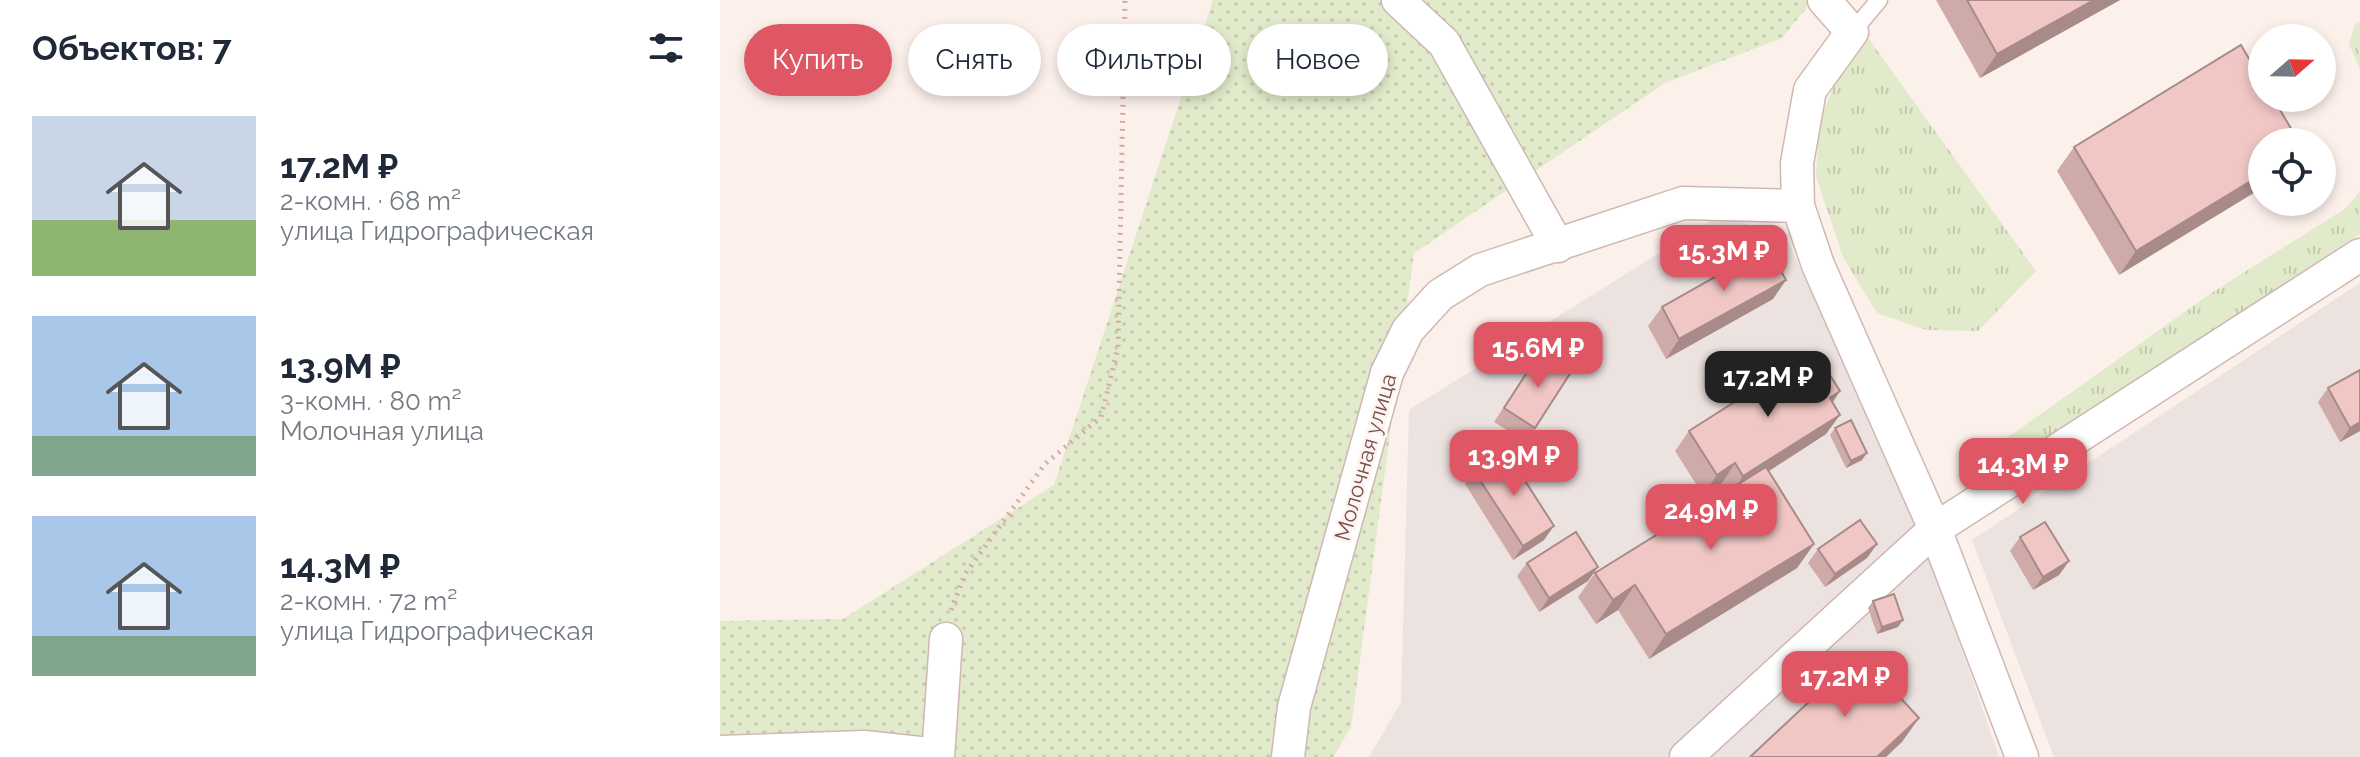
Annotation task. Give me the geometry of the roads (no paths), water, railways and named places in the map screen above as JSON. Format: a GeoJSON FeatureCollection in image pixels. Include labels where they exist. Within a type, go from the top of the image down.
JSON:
{"type":"FeatureCollection","features":[{"type":"Feature","properties":{"kind":"street"},"geometry":{"type":"LineString","coordinates":[[1398,0],[1444,43],[1558,246]]}},
{"type":"Feature","properties":{"kind":"street"},"geometry":{"type":"LineString","coordinates":[[1824,0],[1852,32],[1810,90],[1797,163],[1798,206],[1818,265],[1935,529],[2022,757]]}},
{"type":"Feature","properties":{"kind":"street","name":"Молочная улица"},"geometry":{"type":"LineString","coordinates":[[1288,757],[1294,707],[1383,388],[1408,330],[1440,295],[1480,270],[1683,203],[1798,206]]}},
{"type":"Feature","properties":{"kind":"street"},"geometry":{"type":"LineString","coordinates":[[1686,757],[1935,529],[2360,255]]}},
{"type":"Feature","properties":{"kind":"street"},"geometry":{"type":"LineString","coordinates":[[720,752],[864,747],[938,756],[946,639]]}},
{"type":"Feature","properties":{"kind":"lane"},"geometry":{"type":"LineString","coordinates":[[1852,32],[1879,0]]}}]}
